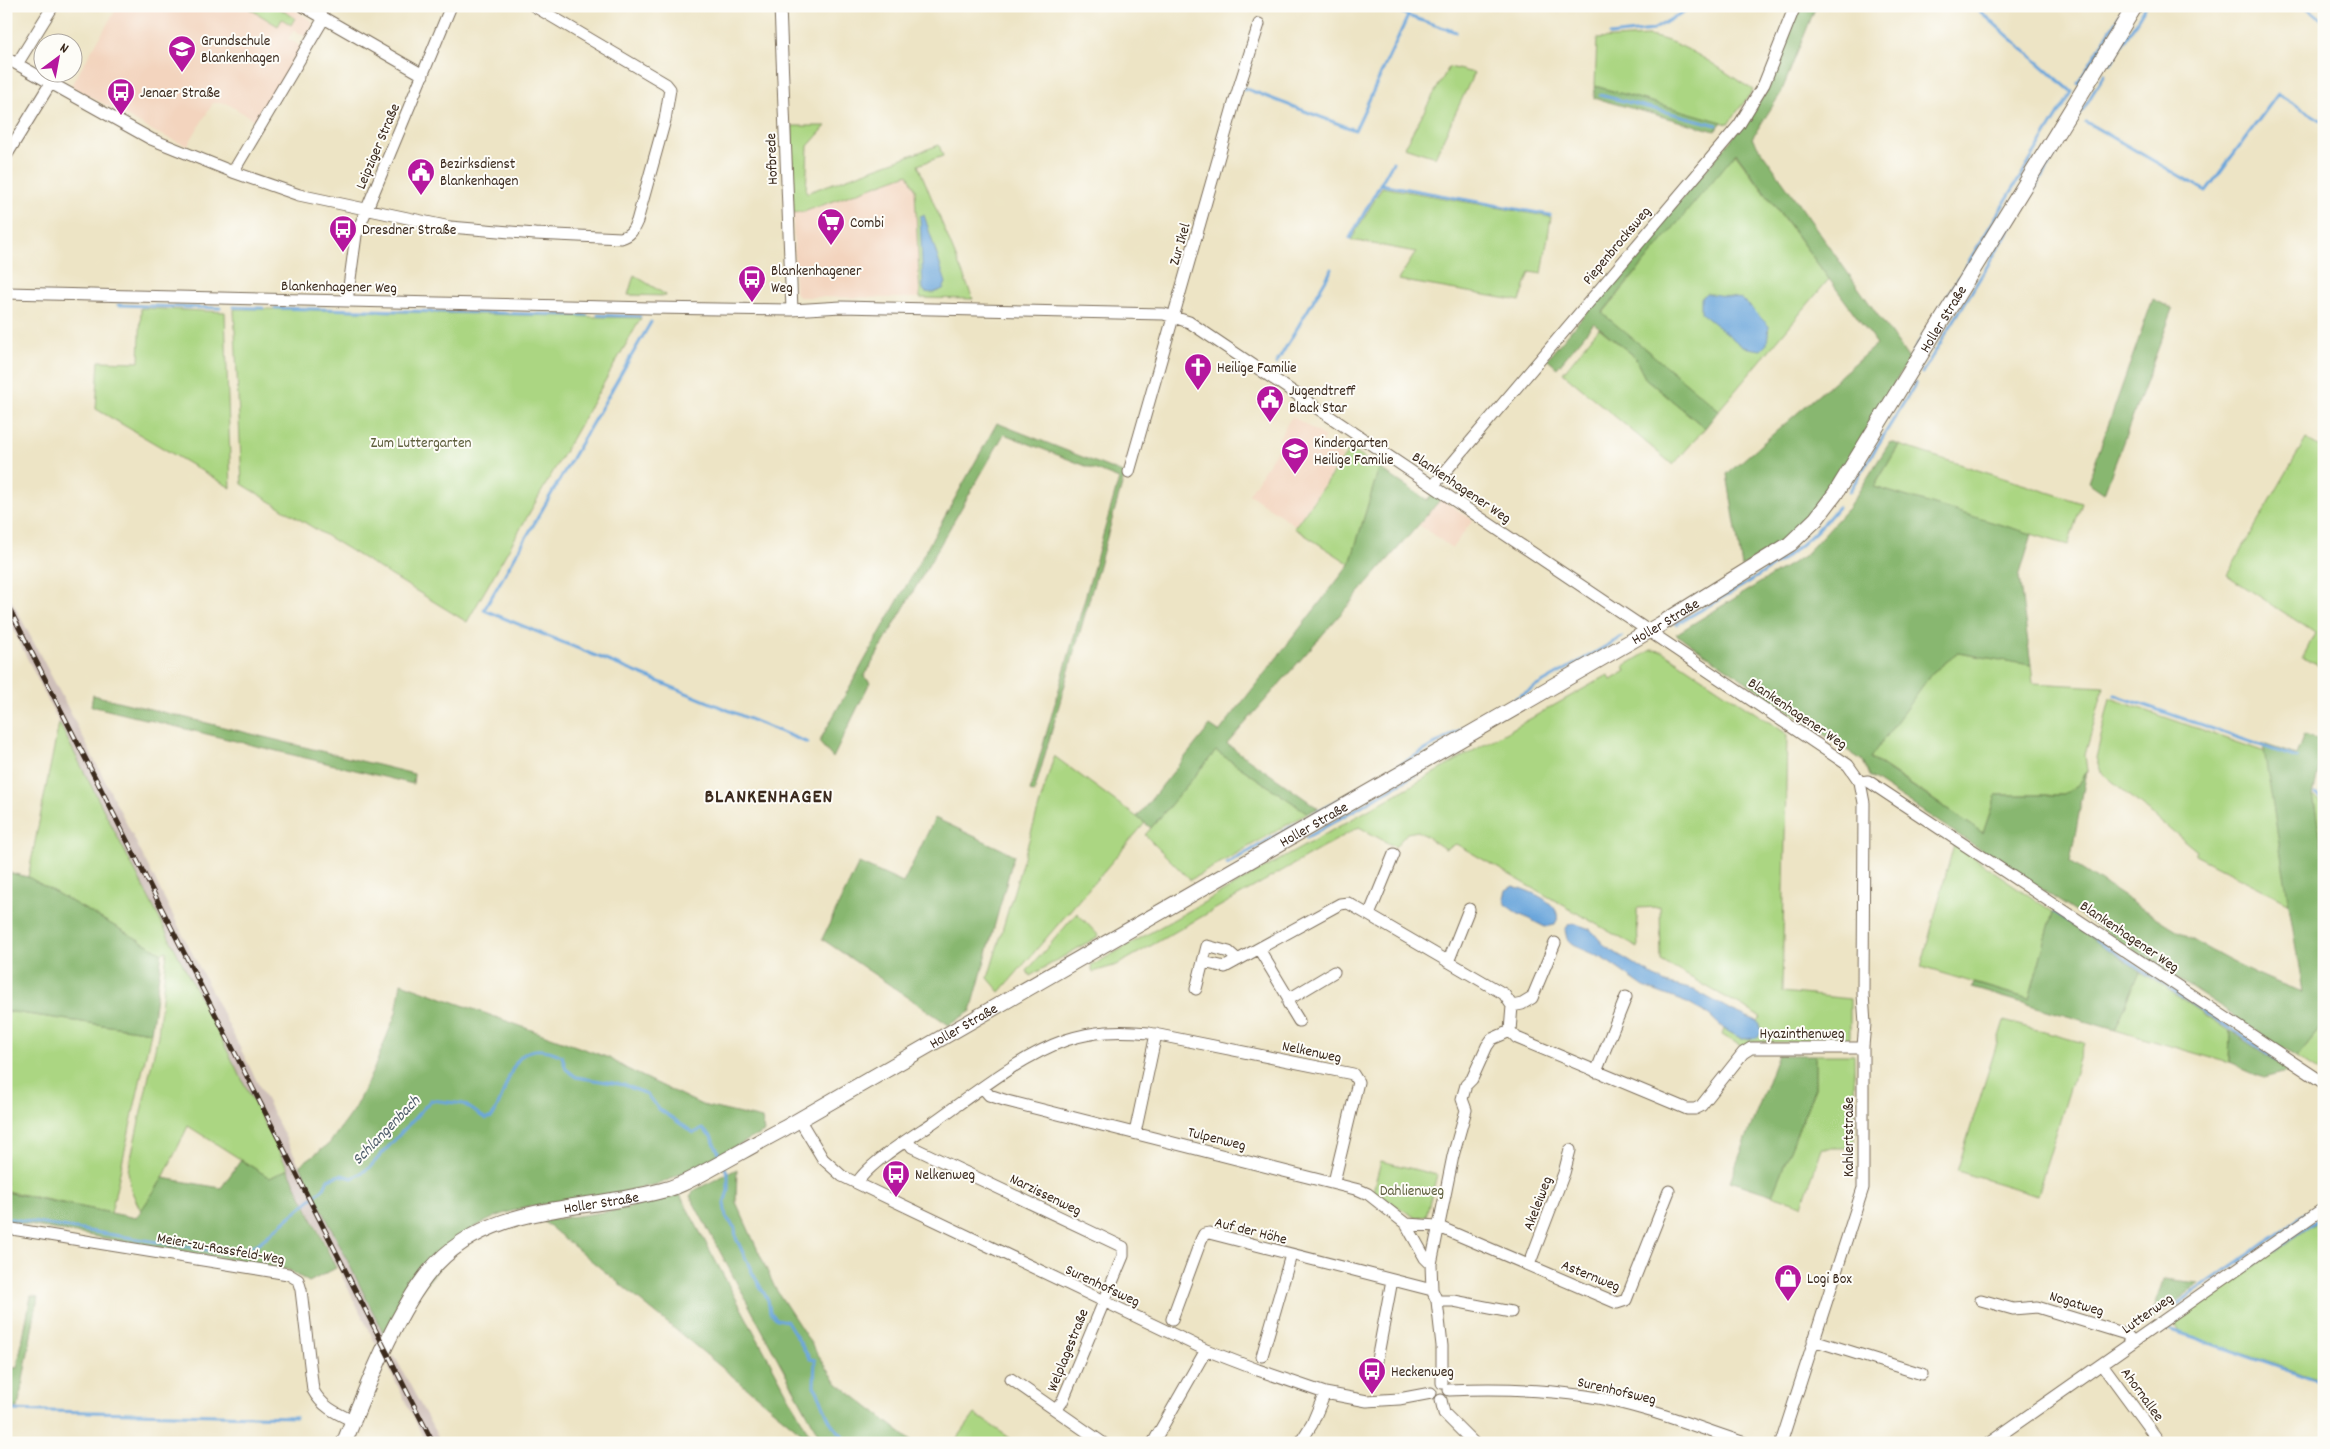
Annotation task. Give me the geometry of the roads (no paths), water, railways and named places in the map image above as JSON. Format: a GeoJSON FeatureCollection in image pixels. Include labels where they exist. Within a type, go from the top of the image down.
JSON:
{"type":"FeatureCollection","features":[{"type":"Feature","properties":{"kind":"street"},"geometry":{"type":"LineString","coordinates":[[17,64],[52,6]]}},
{"type":"Feature","properties":{"kind":"street"},"geometry":{"type":"LineString","coordinates":[[303,6],[423,75]]}},
{"type":"Feature","properties":{"kind":"street","name":"Leipziger Straße"},"geometry":{"type":"LineString","coordinates":[[347,301],[354,249],[367,210],[451,6]]}},
{"type":"Feature","properties":{"kind":"street"},"geometry":{"type":"LineString","coordinates":[[6,58],[151,139],[232,172],[300,195],[450,227],[479,231],[621,238],[633,231],[664,120],[670,89],[666,84],[534,6]]}},
{"type":"Feature","properties":{"kind":"street","name":"Hofbrede"},"geometry":{"type":"LineString","coordinates":[[780,6],[792,310]]}},
{"type":"Feature","properties":{"kind":"street","name":"Piepenbrocksweg"},"geometry":{"type":"LineString","coordinates":[[1433,486],[1739,125],[1764,84],[1795,6]]}},
{"type":"Feature","properties":{"kind":"street","name":"Holler Straße"},"geometry":{"type":"LineString","coordinates":[[344,1443],[409,1301],[431,1270],[458,1246],[497,1224],[521,1215],[661,1191],[680,1185],[799,1119],[1650,630],[1749,571],[1790,544],[1826,506],[1902,388],[2135,6]]}},
{"type":"Feature","properties":{"kind":"street"},"geometry":{"type":"LineString","coordinates":[[232,172],[324,18]]}},
{"type":"Feature","properties":{"kind":"street","name":"Zur Ikel"},"geometry":{"type":"LineString","coordinates":[[1129,472],[1235,100],[1259,24]]}},
{"type":"Feature","properties":{"kind":"street"},"geometry":{"type":"LineString","coordinates":[[6,156],[50,84]]}},
{"type":"Feature","properties":{"kind":"street","name":"Blankenhagener Weg"},"geometry":{"type":"LineString","coordinates":[[6,293],[792,310],[841,307],[1174,316],[1189,322],[1230,348],[1650,630],[1848,765],[1860,782],[1868,780],[2324,1083]]}},
{"type":"Feature","properties":{"kind":"street","name":"Kahlertstraße"},"geometry":{"type":"LineString","coordinates":[[1781,1443],[1863,1188],[1863,1047],[1858,1024],[1863,994],[1864,803],[1860,782]]}},
{"type":"Feature","properties":{"kind":"street"},"geometry":{"type":"LineString","coordinates":[[1369,915],[1394,854]]}},
{"type":"Feature","properties":{"kind":"street"},"geometry":{"type":"LineString","coordinates":[[1203,962],[1225,967],[1340,904],[1348,903],[1504,994],[1512,1006],[1510,1031],[1492,1039],[1472,1080],[1466,1085],[1462,1099],[1466,1110],[1437,1226],[1431,1264],[1432,1290],[1438,1301],[1447,1397],[1436,1397],[1444,1412],[1468,1441]]}},
{"type":"Feature","properties":{"kind":"street"},"geometry":{"type":"LineString","coordinates":[[1448,962],[1469,909]]}},
{"type":"Feature","properties":{"kind":"street"},"geometry":{"type":"LineString","coordinates":[[1512,1006],[1522,1004],[1532,998],[1555,943]]}},
{"type":"Feature","properties":{"kind":"street"},"geometry":{"type":"LineString","coordinates":[[1196,989],[1207,946],[1229,952],[1238,960]]}},
{"type":"Feature","properties":{"kind":"street"},"geometry":{"type":"LineString","coordinates":[[1259,949],[1290,999],[1288,1003],[1299,1021]]}},
{"type":"Feature","properties":{"kind":"street"},"geometry":{"type":"LineString","coordinates":[[1290,999],[1334,972]]}},
{"type":"Feature","properties":{"kind":"street"},"geometry":{"type":"LineString","coordinates":[[1596,1072],[1626,998]]}},
{"type":"Feature","properties":{"kind":"street","name":"Nelkenweg"},"geometry":{"type":"LineString","coordinates":[[857,1183],[862,1175],[907,1140],[1005,1072],[1065,1041],[1096,1032],[1120,1030],[1156,1034],[1352,1074],[1358,1082],[1334,1182]]}},
{"type":"Feature","properties":{"kind":"street","name":"Hyazinthenweg"},"geometry":{"type":"LineString","coordinates":[[1510,1031],[1517,1038],[1687,1109],[1695,1109],[1701,1106],[1743,1053],[1751,1048],[1863,1047]]}},
{"type":"Feature","properties":{"kind":"street"},"geometry":{"type":"LineString","coordinates":[[1135,1133],[1156,1034]]}},
{"type":"Feature","properties":{"kind":"street","name":"Tulpenweg"},"geometry":{"type":"LineString","coordinates":[[983,1088],[989,1095],[1007,1101],[1334,1182],[1368,1194],[1406,1224]]}},
{"type":"Feature","properties":{"kind":"street","name":"Surenhofsweg"},"geometry":{"type":"LineString","coordinates":[[799,1119],[830,1166],[842,1176],[1206,1350],[1325,1394],[1367,1401],[1436,1397]]}},
{"type":"Feature","properties":{"kind":"street","name":"Narzissenweg"},"geometry":{"type":"LineString","coordinates":[[907,1140],[912,1147],[1123,1247],[1123,1256],[1104,1301]]}},
{"type":"Feature","properties":{"kind":"street","name":"Akeleiweg"},"geometry":{"type":"LineString","coordinates":[[1529,1265],[1564,1174],[1570,1150]]}},
{"type":"Feature","properties":{"kind":"street","name":"Asternweg"},"geometry":{"type":"LineString","coordinates":[[1437,1226],[1617,1303],[1622,1303],[1626,1300],[1669,1192]]}},
{"type":"Feature","properties":{"kind":"street","name":"Lutterweg"},"geometry":{"type":"LineString","coordinates":[[1989,1443],[2324,1208]]}},
{"type":"Feature","properties":{"kind":"street"},"geometry":{"type":"LineString","coordinates":[[1406,1224],[1437,1226]]}},
{"type":"Feature","properties":{"kind":"street"},"geometry":{"type":"LineString","coordinates":[[1406,1224],[1425,1258],[1431,1264]]}},
{"type":"Feature","properties":{"kind":"street","name":"Meier-zu-Rassfeld-Weg"},"geometry":{"type":"LineString","coordinates":[[6,1228],[288,1274],[298,1280],[301,1290],[313,1390],[327,1408],[353,1421]]}},
{"type":"Feature","properties":{"kind":"street","name":"Auf der Höhe"},"geometry":{"type":"LineString","coordinates":[[1172,1319],[1204,1234],[1209,1232],[1291,1255],[1432,1290]]}},
{"type":"Feature","properties":{"kind":"street","name":"Auf der Höhe"},"geometry":{"type":"LineString","coordinates":[[1262,1356],[1291,1255]]}},
{"type":"Feature","properties":{"kind":"street"},"geometry":{"type":"LineString","coordinates":[[1374,1376],[1392,1280]]}},
{"type":"Feature","properties":{"kind":"street","name":"Nogatweg"},"geometry":{"type":"LineString","coordinates":[[1981,1300],[2013,1309],[2037,1307],[2126,1334],[2132,1341]]}},
{"type":"Feature","properties":{"kind":"street","name":"Welplagestraße"},"geometry":{"type":"LineString","coordinates":[[1056,1410],[1062,1402],[1104,1301]]}},
{"type":"Feature","properties":{"kind":"street"},"geometry":{"type":"LineString","coordinates":[[1438,1301],[1454,1301],[1512,1312]]}},
{"type":"Feature","properties":{"kind":"street"},"geometry":{"type":"LineString","coordinates":[[1813,1340],[1922,1374]]}},
{"type":"Feature","properties":{"kind":"street"},"geometry":{"type":"LineString","coordinates":[[1153,1443],[1206,1350]]}},
{"type":"Feature","properties":{"kind":"street","name":"Ahornallee"},"geometry":{"type":"LineString","coordinates":[[2102,1364],[2160,1443]]}},
{"type":"Feature","properties":{"kind":"street","name":"Welplagestraße"},"geometry":{"type":"LineString","coordinates":[[1011,1379],[1103,1443]]}},
{"type":"Feature","properties":{"kind":"street","name":"Surenhofsweg"},"geometry":{"type":"LineString","coordinates":[[1445,1386],[1587,1396],[1672,1419],[1745,1443]]}},
{"type":"Feature","properties":{"kind":"street"},"geometry":{"type":"LineString","coordinates":[[1300,1443],[1312,1424],[1325,1394]]}},
{"type":"Feature","properties":{"kind":"water"},"geometry":{"type":"Polygon","coordinates":[[[924,215],[946,283],[943,289],[933,293],[925,292],[923,289],[920,216],[924,215]]]}},
{"type":"Feature","properties":{"kind":"water"},"geometry":{"type":"Polygon","coordinates":[[[1706,293],[1742,299],[1769,326],[1767,344],[1761,350],[1743,347],[1701,313],[1701,298],[1706,293]]]}},
{"type":"Feature","properties":{"kind":"water"},"geometry":{"type":"Polygon","coordinates":[[[1513,886],[1536,895],[1551,904],[1558,917],[1555,925],[1545,927],[1517,913],[1506,905],[1504,898],[1506,890],[1513,886]]]}},
{"type":"Feature","properties":{"kind":"water"},"geometry":{"type":"Polygon","coordinates":[[[1569,924],[1576,924],[1590,929],[1606,947],[1665,983],[1694,990],[1731,1010],[1757,1021],[1762,1032],[1757,1038],[1742,1039],[1724,1029],[1709,1015],[1687,1003],[1644,987],[1604,959],[1579,948],[1567,939],[1565,930],[1569,924]]]}},
{"type":"Feature","properties":{"kind":"waterway"},"geometry":{"type":"LineString","coordinates":[[1403,6],[1401,12],[1408,16]]}},
{"type":"Feature","properties":{"kind":"waterway"},"geometry":{"type":"LineString","coordinates":[[1610,35],[1653,30],[1693,6]]}},
{"type":"Feature","properties":{"kind":"waterway"},"geometry":{"type":"LineString","coordinates":[[1913,353],[2072,92],[1974,6]]}},
{"type":"Feature","properties":{"kind":"waterway"},"geometry":{"type":"LineString","coordinates":[[2078,83],[2125,6]]}},
{"type":"Feature","properties":{"kind":"waterway"},"geometry":{"type":"LineString","coordinates":[[2111,63],[2146,6]]}},
{"type":"Feature","properties":{"kind":"waterway"},"geometry":{"type":"LineString","coordinates":[[2305,6],[2324,21]]}},
{"type":"Feature","properties":{"kind":"waterway"},"geometry":{"type":"LineString","coordinates":[[1244,90],[1244,88],[1355,130],[1408,16],[1456,32]]}},
{"type":"Feature","properties":{"kind":"waterway"},"geometry":{"type":"LineString","coordinates":[[1922,373],[2104,75]]}},
{"type":"Feature","properties":{"kind":"waterway"},"geometry":{"type":"LineString","coordinates":[[2086,122],[2206,191],[2278,94],[2324,122]]}},
{"type":"Feature","properties":{"kind":"waterway"},"geometry":{"type":"LineString","coordinates":[[1600,95],[1717,125]]}},
{"type":"Feature","properties":{"kind":"waterway"},"geometry":{"type":"LineString","coordinates":[[1350,238],[1393,162]]}},
{"type":"Feature","properties":{"kind":"waterway"},"geometry":{"type":"LineString","coordinates":[[1380,184],[1550,215]]}},
{"type":"Feature","properties":{"kind":"waterway"},"geometry":{"type":"LineString","coordinates":[[1276,364],[1332,269]]}},
{"type":"Feature","properties":{"kind":"waterway"},"geometry":{"type":"LineString","coordinates":[[118,305],[220,308]]}},
{"type":"Feature","properties":{"kind":"waterway"},"geometry":{"type":"LineString","coordinates":[[234,307],[263,308]]}},
{"type":"Feature","properties":{"kind":"waterway"},"geometry":{"type":"LineString","coordinates":[[275,308],[587,315]]}},
{"type":"Feature","properties":{"kind":"waterway"},"geometry":{"type":"LineString","coordinates":[[598,315],[640,316]]}},
{"type":"Feature","properties":{"kind":"waterway"},"geometry":{"type":"LineString","coordinates":[[651,322],[484,610],[808,743]]}},
{"type":"Feature","properties":{"kind":"waterway"},"geometry":{"type":"LineString","coordinates":[[1849,492],[1916,383]]}},
{"type":"Feature","properties":{"kind":"waterway"},"geometry":{"type":"LineString","coordinates":[[1676,624],[1784,559],[1821,526],[1838,507]]}},
{"type":"Feature","properties":{"kind":"waterway"},"geometry":{"type":"LineString","coordinates":[[1227,864],[1622,637]]}},
{"type":"Feature","properties":{"kind":"waterway"},"geometry":{"type":"LineString","coordinates":[[2115,695],[2297,758]]}},
{"type":"Feature","properties":{"kind":"waterway"},"geometry":{"type":"LineString","coordinates":[[1442,759],[1468,744]]}},
{"type":"Feature","properties":{"kind":"waterway"},"geometry":{"type":"LineString","coordinates":[[1306,838],[1432,765]]}},
{"type":"Feature","properties":{"kind":"waterway"},"geometry":{"type":"LineString","coordinates":[[2316,794],[2324,799]]}},
{"type":"Feature","properties":{"kind":"waterway"},"geometry":{"type":"LineString","coordinates":[[2055,912],[2284,1064]]}},
{"type":"Feature","properties":{"kind":"waterway","name":"Schlangenbach"},"geometry":{"type":"LineString","coordinates":[[6,1218],[227,1253],[258,1244],[324,1188],[328,1179],[341,1175],[353,1178],[369,1168],[431,1100],[464,1104],[486,1119],[492,1117],[499,1105],[514,1066],[521,1056],[531,1051],[544,1050],[562,1056],[566,1069],[576,1077],[625,1085],[646,1094],[659,1109],[694,1133],[702,1129],[711,1136],[721,1158]]}},
{"type":"Feature","properties":{"kind":"waterway","name":"Schlangenbach"},"geometry":{"type":"LineString","coordinates":[[724,1166],[728,1174],[728,1191],[724,1203],[726,1217],[735,1228],[736,1238],[768,1300],[770,1312],[777,1319],[787,1321],[810,1359],[815,1360],[814,1386],[829,1420],[842,1435],[846,1443]]}},
{"type":"Feature","properties":{"kind":"waterway"},"geometry":{"type":"LineString","coordinates":[[2173,1307],[2324,1201]]}},
{"type":"Feature","properties":{"kind":"waterway"},"geometry":{"type":"LineString","coordinates":[[2175,1320],[2324,1215]]}},
{"type":"Feature","properties":{"kind":"waterway"},"geometry":{"type":"LineString","coordinates":[[2166,1328],[2324,1383]]}},
{"type":"Feature","properties":{"kind":"waterway"},"geometry":{"type":"LineString","coordinates":[[6,1410],[296,1417]]}},
{"type":"Feature","properties":{"kind":"railway"},"geometry":{"type":"LineString","coordinates":[[6,602],[433,1443]]}},
{"type":"Feature","properties":{"kind":"place","name":"Grundschule Blankenhagen"},"geometry":{"type":"Point","coordinates":[182,73]}},
{"type":"Feature","properties":{"kind":"place","name":"Jenaer Straße"},"geometry":{"type":"Point","coordinates":[121,116]}},
{"type":"Feature","properties":{"kind":"place","name":"Bezirksdienst Blankenhagen"},"geometry":{"type":"Point","coordinates":[421,196]}},
{"type":"Feature","properties":{"kind":"place","name":"Combi"},"geometry":{"type":"Point","coordinates":[831,246]}},
{"type":"Feature","properties":{"kind":"place","name":"Dresdner Straße"},"geometry":{"type":"Point","coordinates":[343,253]}},
{"type":"Feature","properties":{"kind":"place","name":"Blankenhagener Weg"},"geometry":{"type":"Point","coordinates":[752,303]}},
{"type":"Feature","properties":{"kind":"place","name":"Heilige Familie"},"geometry":{"type":"Point","coordinates":[1198,391]}},
{"type":"Feature","properties":{"kind":"place","name":"Jugendtreff Black Star"},"geometry":{"type":"Point","coordinates":[1270,423]}},
{"type":"Feature","properties":{"kind":"place","name":"Kindergarten Heilige Familie"},"geometry":{"type":"Point","coordinates":[1295,475]}},
{"type":"Feature","properties":{"kind":"place","name":"Nelkenweg"},"geometry":{"type":"Point","coordinates":[896,1198]}},
{"type":"Feature","properties":{"kind":"place","name":"Logi Box"},"geometry":{"type":"Point","coordinates":[1788,1302]}},
{"type":"Feature","properties":{"kind":"place","name":"Heckenweg"},"geometry":{"type":"Point","coordinates":[1372,1395]}},
{"type":"Feature","properties":{"kind":"district","name":"BLANKENHAGEN"},"geometry":{"type":"Point","coordinates":[769,795]}},
{"type":"Feature","properties":{"kind":"park label","name":"Zum Luttergarten"},"geometry":{"type":"Point","coordinates":[421,442]}},
{"type":"Feature","properties":{"kind":"park label","name":"Dahlienweg"},"geometry":{"type":"Point","coordinates":[1412,1190]}}]}
